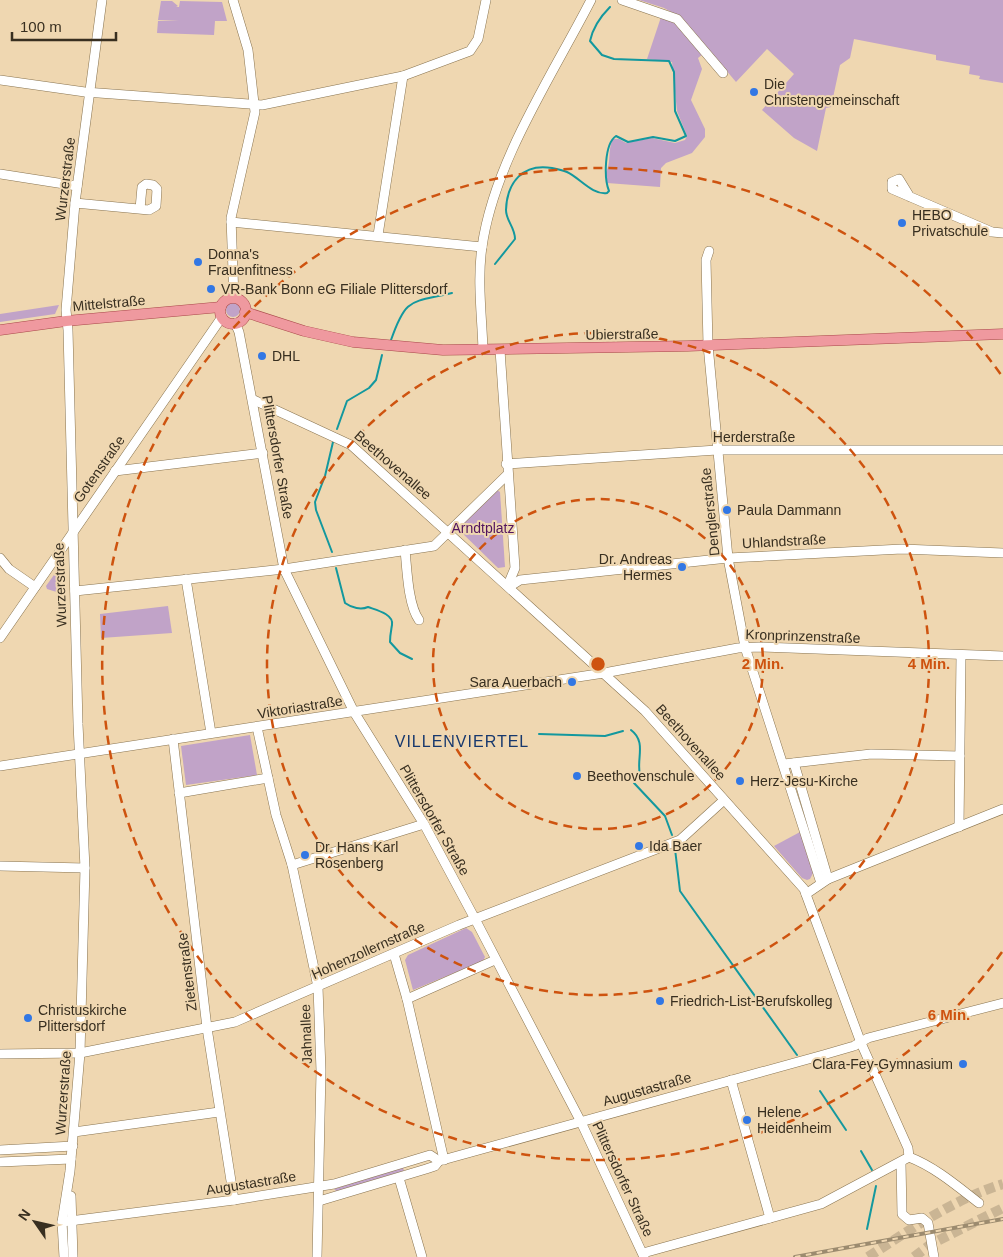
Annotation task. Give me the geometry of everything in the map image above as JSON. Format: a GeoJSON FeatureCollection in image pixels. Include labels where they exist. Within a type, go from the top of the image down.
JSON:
{"type":"FeatureCollection","features":[{"type":"Feature","properties":{"kind":"main road"},"geometry":{"type":"LineString","coordinates":[[234,298],[241,301],[245,312],[242,319],[235,323],[227,322],[221,312],[226,300],[234,298]]}},
{"type":"Feature","properties":{"kind":"main road","name":"Mittelstraße"},"geometry":{"type":"LineString","coordinates":[[0,330],[66,321],[221,312]]}},
{"type":"Feature","properties":{"kind":"main road","name":"Ubierstraße"},"geometry":{"type":"LineString","coordinates":[[245,312],[304,331],[353,342],[410,349],[500,350],[708,345],[1003,334]]}},
{"type":"Feature","properties":{"kind":"street","name":"Wurzerstraße"},"geometry":{"type":"LineString","coordinates":[[64,1257],[80,1053],[84,868],[79,754],[68,330],[66,321],[75,203],[102,0]]}},
{"type":"Feature","properties":{"kind":"street"},"geometry":{"type":"LineString","coordinates":[[233,0],[248,50],[254,104],[254,124],[231,222],[234,298]]}},
{"type":"Feature","properties":{"kind":"street"},"geometry":{"type":"LineString","coordinates":[[0,80],[90,92],[262,105],[403,76],[474,47],[480,36],[486,0]]}},
{"type":"Feature","properties":{"kind":"street"},"geometry":{"type":"LineString","coordinates":[[483,350],[482,247],[489,216],[510,159],[592,0]]}},
{"type":"Feature","properties":{"kind":"street"},"geometry":{"type":"LineString","coordinates":[[622,0],[676,19],[723,74]]}},
{"type":"Feature","properties":{"kind":"street"},"geometry":{"type":"LineString","coordinates":[[378,235],[403,76]]}},
{"type":"Feature","properties":{"kind":"street"},"geometry":{"type":"LineString","coordinates":[[0,174],[77,186]]}},
{"type":"Feature","properties":{"kind":"street"},"geometry":{"type":"LineString","coordinates":[[910,197],[992,232],[1003,233]]}},
{"type":"Feature","properties":{"kind":"street"},"geometry":{"type":"LineString","coordinates":[[75,203],[140,209]]}},
{"type":"Feature","properties":{"kind":"street"},"geometry":{"type":"LineString","coordinates":[[231,222],[378,235],[482,247]]}},
{"type":"Feature","properties":{"kind":"street","name":"Denglerstraße"},"geometry":{"type":"LineString","coordinates":[[708,251],[706,260],[708,345],[728,558],[745,647],[802,821],[825,881]]}},
{"type":"Feature","properties":{"kind":"street","name":"Gotenstraße"},"geometry":{"type":"LineString","coordinates":[[0,638],[221,312]]}},
{"type":"Feature","properties":{"kind":"street","name":"Plittersdorfer Straße"},"geometry":{"type":"LineString","coordinates":[[235,323],[239,332],[254,400],[284,568],[354,712],[424,824],[475,919],[581,1122],[644,1255]]}},
{"type":"Feature","properties":{"kind":"street"},"geometry":{"type":"LineString","coordinates":[[500,350],[506,464],[517,576]]}},
{"type":"Feature","properties":{"kind":"street","name":"Beethovenallee"},"geometry":{"type":"LineString","coordinates":[[254,400],[346,441],[509,586],[645,711],[806,894],[861,1042],[908,1148],[909,1157]]}},
{"type":"Feature","properties":{"kind":"street","name":"Herderstraße"},"geometry":{"type":"LineString","coordinates":[[506,464],[717,450],[1003,450]]}},
{"type":"Feature","properties":{"kind":"street"},"geometry":{"type":"LineString","coordinates":[[115,471],[263,452]]}},
{"type":"Feature","properties":{"kind":"street"},"geometry":{"type":"LineString","coordinates":[[75,591],[284,568],[434,546],[447,531],[507,475]]}},
{"type":"Feature","properties":{"kind":"street","name":"Uhlandstraße"},"geometry":{"type":"LineString","coordinates":[[509,586],[517,576],[728,558],[902,549],[1003,553]]}},
{"type":"Feature","properties":{"kind":"street"},"geometry":{"type":"LineString","coordinates":[[405,550],[409,584],[416,615],[419,620]]}},
{"type":"Feature","properties":{"kind":"street"},"geometry":{"type":"LineString","coordinates":[[0,558],[9,569],[35,587]]}},
{"type":"Feature","properties":{"kind":"street"},"geometry":{"type":"LineString","coordinates":[[186,580],[211,733]]}},
{"type":"Feature","properties":{"kind":"street","name":"Kronprinzenstraße"},"geometry":{"type":"LineString","coordinates":[[604,673],[745,647],[1003,656]]}},
{"type":"Feature","properties":{"kind":"street"},"geometry":{"type":"LineString","coordinates":[[959,827],[962,655]]}},
{"type":"Feature","properties":{"kind":"street","name":"Viktoriastraße"},"geometry":{"type":"LineString","coordinates":[[0,766],[604,673]]}},
{"type":"Feature","properties":{"kind":"street","name":"Jahnallee"},"geometry":{"type":"LineString","coordinates":[[257,727],[276,815],[292,865],[318,987],[321,1071],[317,1257]]}},
{"type":"Feature","properties":{"kind":"street","name":"Zietenstraße"},"geometry":{"type":"LineString","coordinates":[[173,739],[207,1028],[234,1200]]}},
{"type":"Feature","properties":{"kind":"street"},"geometry":{"type":"LineString","coordinates":[[784,764],[871,754],[960,756]]}},
{"type":"Feature","properties":{"kind":"street"},"geometry":{"type":"LineString","coordinates":[[794,763],[811,817],[825,881]]}},
{"type":"Feature","properties":{"kind":"street"},"geometry":{"type":"LineString","coordinates":[[178,793],[268,778]]}},
{"type":"Feature","properties":{"kind":"street","name":"Hohenzollernstraße"},"geometry":{"type":"LineString","coordinates":[[0,1054],[80,1053],[235,1022],[475,919],[680,840],[724,800]]}},
{"type":"Feature","properties":{"kind":"street"},"geometry":{"type":"LineString","coordinates":[[806,894],[825,881],[1003,809]]}},
{"type":"Feature","properties":{"kind":"street"},"geometry":{"type":"LineString","coordinates":[[802,821],[811,817]]}},
{"type":"Feature","properties":{"kind":"street"},"geometry":{"type":"LineString","coordinates":[[292,865],[424,824]]}},
{"type":"Feature","properties":{"kind":"street"},"geometry":{"type":"LineString","coordinates":[[0,866],[84,868]]}},
{"type":"Feature","properties":{"kind":"street"},"geometry":{"type":"LineString","coordinates":[[394,954],[407,999],[441,1160]]}},
{"type":"Feature","properties":{"kind":"street"},"geometry":{"type":"LineString","coordinates":[[407,999],[495,960]]}},
{"type":"Feature","properties":{"kind":"street","name":"Augustastraße"},"geometry":{"type":"LineString","coordinates":[[319,1201],[400,1178],[435,1166],[441,1160],[731,1080],[861,1042],[868,1038],[1003,1004]]}},
{"type":"Feature","properties":{"kind":"street"},"geometry":{"type":"LineString","coordinates":[[731,1080],[770,1218]]}},
{"type":"Feature","properties":{"kind":"street"},"geometry":{"type":"LineString","coordinates":[[74,1132],[219,1112]]}},
{"type":"Feature","properties":{"kind":"street"},"geometry":{"type":"LineString","coordinates":[[0,1150],[73,1146]]}},
{"type":"Feature","properties":{"kind":"street","name":"Augustastraße"},"geometry":{"type":"LineString","coordinates":[[66,1222],[234,1200],[334,1184],[430,1155],[441,1160]]}},
{"type":"Feature","properties":{"kind":"street"},"geometry":{"type":"LineString","coordinates":[[644,1255],[828,1201],[909,1157],[934,1170],[979,1203]]}},
{"type":"Feature","properties":{"kind":"street"},"geometry":{"type":"LineString","coordinates":[[0,1162],[71,1159]]}},
{"type":"Feature","properties":{"kind":"street"},"geometry":{"type":"LineString","coordinates":[[900,1162],[902,1214],[909,1220],[922,1218],[928,1223],[934,1257]]}},
{"type":"Feature","properties":{"kind":"street"},"geometry":{"type":"LineString","coordinates":[[400,1178],[422,1257]]}},
{"type":"Feature","properties":{"kind":"street","name":"Wurzerstraße"},"geometry":{"type":"LineString","coordinates":[[66,1222],[73,1257]]}},
{"type":"Feature","properties":{"kind":"green space"},"geometry":{"type":"Polygon","coordinates":[[[639,0],[1003,0],[1003,83],[979,79],[980,76],[969,74],[970,66],[936,60],[936,55],[854,39],[850,58],[840,65],[831,107],[826,108],[817,151],[794,138],[762,110],[794,74],[767,49],[736,82],[682,18],[664,8],[639,0]]]}},
{"type":"Feature","properties":{"kind":"green space"},"geometry":{"type":"Polygon","coordinates":[[[161,1],[172,1],[178,6],[176,7],[179,7],[180,1],[222,2],[227,21],[215,21],[214,35],[157,33],[158,21],[179,21],[158,20],[161,1]]]}},
{"type":"Feature","properties":{"kind":"green space"},"geometry":{"type":"Polygon","coordinates":[[[662,14],[678,22],[703,54],[698,58],[702,69],[691,100],[705,129],[705,137],[692,153],[666,163],[661,168],[660,187],[607,183],[605,174],[613,139],[619,139],[626,143],[652,138],[675,143],[685,140],[687,136],[677,111],[672,62],[647,59],[662,14]]]}},
{"type":"Feature","properties":{"kind":"green space"},"geometry":{"type":"Polygon","coordinates":[[[230,303],[236,303],[240,310],[236,317],[230,317],[226,313],[226,307],[230,303]]]}},
{"type":"Feature","properties":{"kind":"green space"},"geometry":{"type":"Polygon","coordinates":[[[59,305],[55,314],[0,322],[0,314],[59,305]]]}},
{"type":"Feature","properties":{"kind":"green space","name":"Arndtplatz"},"geometry":{"type":"Polygon","coordinates":[[[497,490],[500,492],[505,567],[498,568],[457,528],[497,490]]]}},
{"type":"Feature","properties":{"kind":"green space"},"geometry":{"type":"Polygon","coordinates":[[[64,561],[65,591],[63,594],[47,589],[46,586],[64,561]]]}},
{"type":"Feature","properties":{"kind":"green space"},"geometry":{"type":"Polygon","coordinates":[[[168,606],[172,633],[101,638],[100,614],[168,606]]]}},
{"type":"Feature","properties":{"kind":"green space"},"geometry":{"type":"Polygon","coordinates":[[[250,735],[257,775],[186,785],[181,746],[250,735]]]}},
{"type":"Feature","properties":{"kind":"green space"},"geometry":{"type":"Polygon","coordinates":[[[800,832],[813,873],[810,879],[807,880],[802,878],[774,846],[800,832]]]}},
{"type":"Feature","properties":{"kind":"green space"},"geometry":{"type":"Polygon","coordinates":[[[466,928],[472,932],[485,957],[483,961],[413,990],[405,960],[408,955],[466,928]]]}},
{"type":"Feature","properties":{"kind":"green space"},"geometry":{"type":"Polygon","coordinates":[[[403,1166],[404,1173],[337,1192],[334,1189],[403,1166]]]}},
{"type":"Feature","properties":{"kind":"waterway"},"geometry":{"type":"LineString","coordinates":[[495,264],[515,239],[514,231],[506,214],[507,200],[513,183],[525,172],[542,167],[560,170],[567,172],[596,191],[607,193],[609,191],[606,170],[607,154],[609,146],[616,136],[628,142],[653,137],[675,141],[686,136],[675,111],[674,72],[669,61],[614,59],[602,55],[590,41],[597,22],[610,7]]}},
{"type":"Feature","properties":{"kind":"waterway"},"geometry":{"type":"LineString","coordinates":[[391,340],[401,316],[411,304],[452,293]]}},
{"type":"Feature","properties":{"kind":"waterway"},"geometry":{"type":"LineString","coordinates":[[337,429],[347,401],[369,388],[376,380],[382,355]]}},
{"type":"Feature","properties":{"kind":"waterway"},"geometry":{"type":"LineString","coordinates":[[332,552],[316,510],[315,502],[325,476],[333,442]]}},
{"type":"Feature","properties":{"kind":"waterway"},"geometry":{"type":"LineString","coordinates":[[336,568],[345,603],[357,608],[368,607],[387,615],[392,621],[390,642],[400,653],[412,659]]}},
{"type":"Feature","properties":{"kind":"waterway"},"geometry":{"type":"LineString","coordinates":[[631,730],[636,735],[640,745],[640,775],[636,777],[634,783],[665,816],[672,835]]}},
{"type":"Feature","properties":{"kind":"waterway"},"geometry":{"type":"LineString","coordinates":[[539,734],[605,736],[623,731]]}},
{"type":"Feature","properties":{"kind":"waterway"},"geometry":{"type":"LineString","coordinates":[[675,849],[680,891],[797,1055]]}},
{"type":"Feature","properties":{"kind":"waterway"},"geometry":{"type":"LineString","coordinates":[[820,1091],[846,1130]]}},
{"type":"Feature","properties":{"kind":"waterway"},"geometry":{"type":"LineString","coordinates":[[861,1151],[872,1170]]}},
{"type":"Feature","properties":{"kind":"waterway"},"geometry":{"type":"LineString","coordinates":[[867,1229],[876,1186]]}},
{"type":"Feature","properties":{"kind":"tunnel"},"geometry":{"type":"LineString","coordinates":[[868,1257],[950,1206],[1003,1184]]}},
{"type":"Feature","properties":{"kind":"tunnel"},"geometry":{"type":"LineString","coordinates":[[914,1257],[931,1244],[1003,1208]]}},
{"type":"Feature","properties":{"kind":"railway"},"geometry":{"type":"LineString","coordinates":[[795,1257],[1003,1219]]}},
{"type":"Feature","properties":{"kind":"place","name":"Die Christengemeinschaft"},"geometry":{"type":"Point","coordinates":[754,92]}},
{"type":"Feature","properties":{"kind":"place","name":"HEBO Privatschule"},"geometry":{"type":"Point","coordinates":[902,223]}},
{"type":"Feature","properties":{"kind":"place","name":"Donna's Frauenfitness"},"geometry":{"type":"Point","coordinates":[198,262]}},
{"type":"Feature","properties":{"kind":"place","name":"VR-Bank Bonn eG Filiale Plittersdorf"},"geometry":{"type":"Point","coordinates":[211,289]}},
{"type":"Feature","properties":{"kind":"place","name":"DHL"},"geometry":{"type":"Point","coordinates":[262,356]}},
{"type":"Feature","properties":{"kind":"place","name":"Paula Dammann"},"geometry":{"type":"Point","coordinates":[727,510]}},
{"type":"Feature","properties":{"kind":"place","name":"Dr. Andreas Hermes"},"geometry":{"type":"Point","coordinates":[682,567]}},
{"type":"Feature","properties":{"kind":"place","name":"Sara Auerbach"},"geometry":{"type":"Point","coordinates":[572,682]}},
{"type":"Feature","properties":{"kind":"place","name":"Beethovenschule"},"geometry":{"type":"Point","coordinates":[577,776]}},
{"type":"Feature","properties":{"kind":"place","name":"Herz-Jesu-Kirche"},"geometry":{"type":"Point","coordinates":[740,781]}},
{"type":"Feature","properties":{"kind":"place","name":"Ida Baer"},"geometry":{"type":"Point","coordinates":[639,846]}},
{"type":"Feature","properties":{"kind":"place","name":"Dr. Hans Karl Rosenberg"},"geometry":{"type":"Point","coordinates":[305,855]}},
{"type":"Feature","properties":{"kind":"place","name":"Friedrich-List-Berufskolleg"},"geometry":{"type":"Point","coordinates":[660,1001]}},
{"type":"Feature","properties":{"kind":"place","name":"Christuskirche Plittersdorf"},"geometry":{"type":"Point","coordinates":[28,1018]}},
{"type":"Feature","properties":{"kind":"place","name":"Clara-Fey-Gymnasium"},"geometry":{"type":"Point","coordinates":[963,1064]}},
{"type":"Feature","properties":{"kind":"place","name":"Helene Heidenheim"},"geometry":{"type":"Point","coordinates":[747,1120]}},
{"type":"Feature","properties":{"kind":"district","name":"VILLENVIERTEL"},"geometry":{"type":"Point","coordinates":[462,741]}}]}
